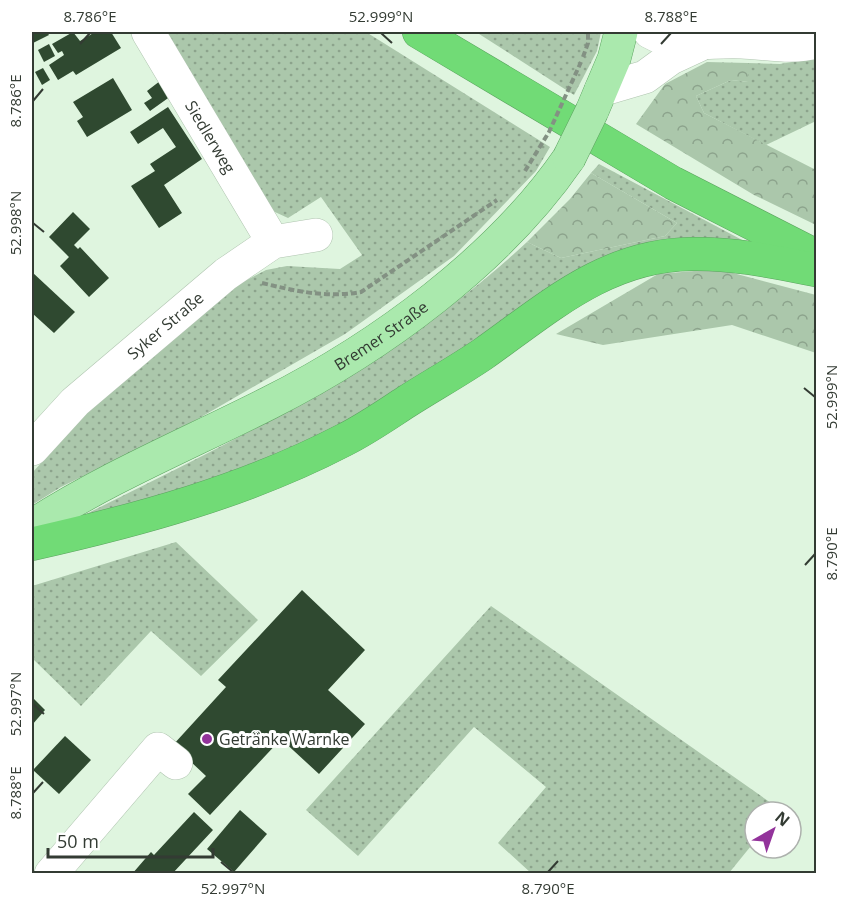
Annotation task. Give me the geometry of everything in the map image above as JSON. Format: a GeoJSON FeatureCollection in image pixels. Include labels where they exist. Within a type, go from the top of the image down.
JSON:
{"type":"FeatureCollection","features":[{"type":"Feature","properties":{"kind":"highway"},"geometry":{"type":"LineString","coordinates":[[418,32],[673,183],[816,256]]}},
{"type":"Feature","properties":{"kind":"highway"},"geometry":{"type":"LineString","coordinates":[[32,544],[221,494],[297,463],[356,434],[481,355],[566,293],[603,274],[641,261],[689,254],[724,255],[816,270]]}},
{"type":"Feature","properties":{"kind":"main road","name":"Bremer Straße"},"geometry":{"type":"LineString","coordinates":[[32,526],[159,457],[272,401],[367,345],[457,280],[513,228],[547,191],[569,158],[599,94],[621,32]]}},
{"type":"Feature","properties":{"kind":"street","name":"Siedlerweg"},"geometry":{"type":"LineString","coordinates":[[148,32],[273,242]]}},
{"type":"Feature","properties":{"kind":"street"},"geometry":{"type":"LineString","coordinates":[[650,32],[660,37],[718,39],[789,46],[816,42]]}},
{"type":"Feature","properties":{"kind":"street"},"geometry":{"type":"LineString","coordinates":[[599,94],[645,77],[670,58],[718,39]]}},
{"type":"Feature","properties":{"kind":"street","name":"Syker Straße"},"geometry":{"type":"LineString","coordinates":[[32,449],[75,402],[226,274],[273,242],[316,235]]}},
{"type":"Feature","properties":{"kind":"street"},"geometry":{"type":"LineString","coordinates":[[51,873],[159,749],[176,763]]}},
{"type":"Feature","properties":{"kind":"path"},"geometry":{"type":"LineString","coordinates":[[517,180],[549,132],[581,62],[588,43],[588,32]]}},
{"type":"Feature","properties":{"kind":"path"},"geometry":{"type":"LineString","coordinates":[[226,274],[304,293],[339,296],[361,292],[502,196]]}},
{"type":"Feature","properties":{"kind":"green space"},"geometry":{"type":"Polygon","coordinates":[[[160,32],[366,32],[550,147],[536,171],[454,256],[345,334],[196,420],[61,487],[32,505],[32,473],[90,409],[237,285],[266,270],[287,266],[340,269],[362,255],[321,197],[288,218],[264,207],[160,32]]]}},
{"type":"Feature","properties":{"kind":"green space"},"geometry":{"type":"Polygon","coordinates":[[[476,32],[601,32],[597,51],[574,95],[476,32]]]}},
{"type":"Feature","properties":{"kind":"green space"},"geometry":{"type":"Polygon","coordinates":[[[816,58],[816,121],[766,145],[704,113],[696,96],[731,80],[748,82],[748,63],[780,64],[816,58]]]}},
{"type":"Feature","properties":{"kind":"green space"},"geometry":{"type":"Polygon","coordinates":[[[707,62],[748,63],[748,82],[731,80],[696,96],[704,113],[816,170],[816,225],[754,195],[636,124],[665,84],[707,62]]]}},
{"type":"Feature","properties":{"kind":"green space"},"geometry":{"type":"Polygon","coordinates":[[[599,164],[761,250],[671,246],[360,419],[233,476],[74,520],[193,461],[311,398],[423,326],[476,286],[527,242],[561,258],[665,236],[677,223],[591,173],[599,164]]]}},
{"type":"Feature","properties":{"kind":"green space"},"geometry":{"type":"Polygon","coordinates":[[[591,173],[677,223],[665,236],[561,258],[527,242],[570,199],[591,173]]]}},
{"type":"Feature","properties":{"kind":"green space"},"geometry":{"type":"Polygon","coordinates":[[[718,269],[816,295],[816,353],[732,325],[603,345],[556,334],[658,274],[718,269]]]}},
{"type":"Feature","properties":{"kind":"green space"},"geometry":{"type":"Polygon","coordinates":[[[176,542],[258,620],[201,676],[151,631],[81,706],[32,658],[32,586],[176,542]]]}},
{"type":"Feature","properties":{"kind":"green space"},"geometry":{"type":"Polygon","coordinates":[[[491,606],[767,800],[743,800],[743,856],[729,873],[531,873],[498,843],[546,787],[474,727],[358,856],[306,810],[491,606]]]}},
{"type":"Feature","properties":{"kind":"building"},"geometry":{"type":"Polygon","coordinates":[[[32,32],[47,32],[49,35],[33,43],[32,32]]]}},
{"type":"Feature","properties":{"kind":"building"},"geometry":{"type":"Polygon","coordinates":[[[73,32],[80,41],[95,32],[111,32],[121,48],[76,75],[73,71],[58,80],[49,65],[64,55],[62,51],[58,53],[52,44],[73,32]]]}},
{"type":"Feature","properties":{"kind":"building"},"geometry":{"type":"Polygon","coordinates":[[[49,44],[55,56],[44,62],[38,50],[49,44]]]}},
{"type":"Feature","properties":{"kind":"building"},"geometry":{"type":"Polygon","coordinates":[[[43,68],[50,80],[42,85],[35,72],[43,68]]]}},
{"type":"Feature","properties":{"kind":"building"},"geometry":{"type":"Polygon","coordinates":[[[113,78],[132,110],[87,137],[77,121],[83,117],[73,102],[113,78]]]}},
{"type":"Feature","properties":{"kind":"building"},"geometry":{"type":"Polygon","coordinates":[[[160,81],[171,96],[150,111],[144,103],[152,98],[147,91],[160,81]]]}},
{"type":"Feature","properties":{"kind":"building"},"geometry":{"type":"Polygon","coordinates":[[[168,107],[202,159],[164,185],[182,213],[159,228],[131,186],[155,171],[150,164],[176,147],[163,128],[138,144],[130,132],[168,107]]]}},
{"type":"Feature","properties":{"kind":"building"},"geometry":{"type":"Polygon","coordinates":[[[73,212],[90,229],[74,245],[78,249],[80,247],[109,278],[89,297],[60,266],[69,257],[49,237],[73,212]]]}},
{"type":"Feature","properties":{"kind":"building"},"geometry":{"type":"Polygon","coordinates":[[[32,272],[75,312],[54,333],[32,313],[32,272]]]}},
{"type":"Feature","properties":{"kind":"building"},"geometry":{"type":"Polygon","coordinates":[[[302,590],[365,650],[328,690],[365,724],[319,774],[281,739],[210,815],[188,794],[206,776],[173,745],[226,687],[218,680],[302,590]]]}},
{"type":"Feature","properties":{"kind":"building"},"geometry":{"type":"Polygon","coordinates":[[[32,697],[45,710],[32,725],[32,697]]]}},
{"type":"Feature","properties":{"kind":"building"},"geometry":{"type":"Polygon","coordinates":[[[65,736],[91,760],[59,794],[33,770],[65,736]]]}},
{"type":"Feature","properties":{"kind":"building"},"geometry":{"type":"Polygon","coordinates":[[[240,810],[267,834],[234,872],[207,849],[240,810]]]}},
{"type":"Feature","properties":{"kind":"building"},"geometry":{"type":"Polygon","coordinates":[[[194,812],[213,830],[172,874],[132,874],[151,852],[154,855],[194,812]]]}},
{"type":"Feature","properties":{"kind":"place","name":"Getränke Warnke"},"geometry":{"type":"Point","coordinates":[207,739]}}]}
